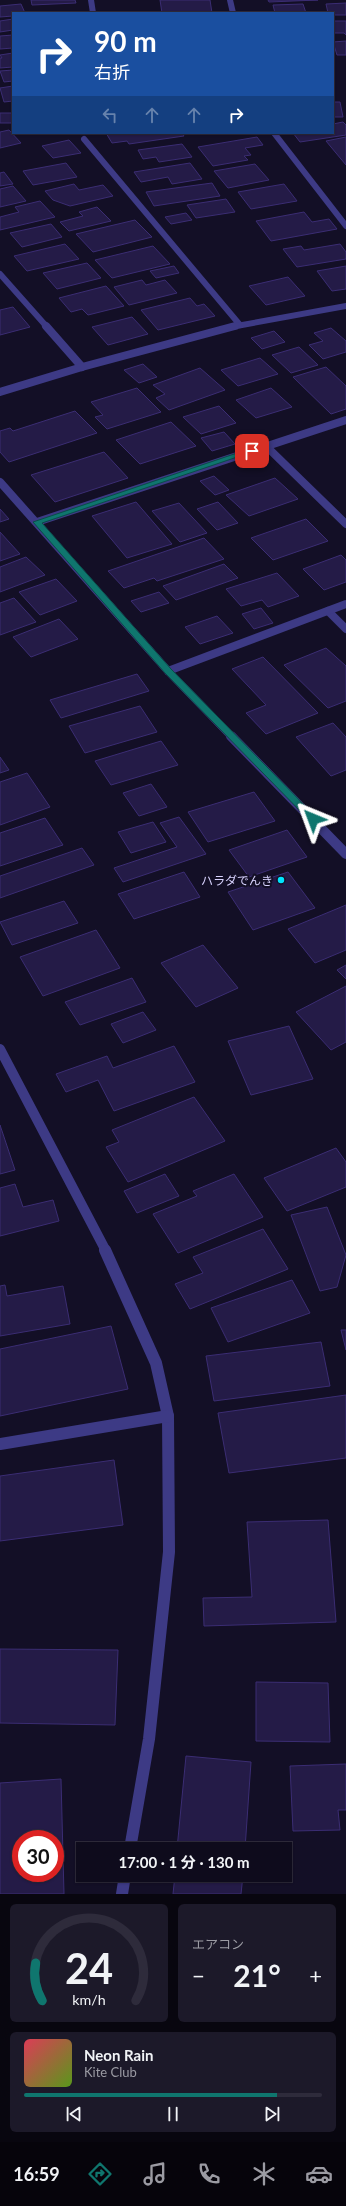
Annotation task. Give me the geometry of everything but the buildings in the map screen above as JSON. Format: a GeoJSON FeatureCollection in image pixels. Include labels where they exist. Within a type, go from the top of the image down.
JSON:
{"type":"FeatureCollection","features":[{"type":"Feature","properties":{"kind":"street"},"geometry":{"type":"LineString","coordinates":[[91,0],[93,12]]}},
{"type":"Feature","properties":{"kind":"street"},"geometry":{"type":"LineString","coordinates":[[230,0],[233,12]]}},
{"type":"Feature","properties":{"kind":"street"},"geometry":{"type":"LineString","coordinates":[[275,134],[346,226]]}},
{"type":"Feature","properties":{"kind":"street"},"geometry":{"type":"LineString","coordinates":[[84,139],[240,325]]}},
{"type":"Feature","properties":{"kind":"street"},"geometry":{"type":"LineString","coordinates":[[0,274],[82,367]]}},
{"type":"Feature","properties":{"kind":"street"},"geometry":{"type":"LineString","coordinates":[[0,392],[82,367],[240,325],[346,306]]}},
{"type":"Feature","properties":{"kind":"street"},"geometry":{"type":"LineString","coordinates":[[37,522],[346,420]]}},
{"type":"Feature","properties":{"kind":"street"},"geometry":{"type":"LineString","coordinates":[[266,446],[346,524]]}},
{"type":"Feature","properties":{"kind":"street"},"geometry":{"type":"LineString","coordinates":[[0,482],[168,671],[346,854]]}},
{"type":"Feature","properties":{"kind":"street"},"geometry":{"type":"LineString","coordinates":[[168,671],[346,604]]}},
{"type":"Feature","properties":{"kind":"street"},"geometry":{"type":"LineString","coordinates":[[328,611],[346,630]]}},
{"type":"Feature","properties":{"kind":"street"},"geometry":{"type":"LineString","coordinates":[[0,1049],[107,1253],[156,1363],[168,1416],[168,1552],[149,1739],[131,1842]]}},
{"type":"Feature","properties":{"kind":"street"},"geometry":{"type":"LineString","coordinates":[[0,1444],[168,1416]]}},
{"type":"Feature","properties":{"kind":"street"},"geometry":{"type":"LineString","coordinates":[[122,1894],[124,1882]]}},
{"type":"Feature","properties":{"kind":"place","name":"ハラダでんき"},"geometry":{"type":"Point","coordinates":[281,880]}},
{"type":"Feature","properties":{"kind":"route"},"geometry":{"type":"LineString","coordinates":[[252,451],[37,522],[168,671],[313,819]]}}]}
